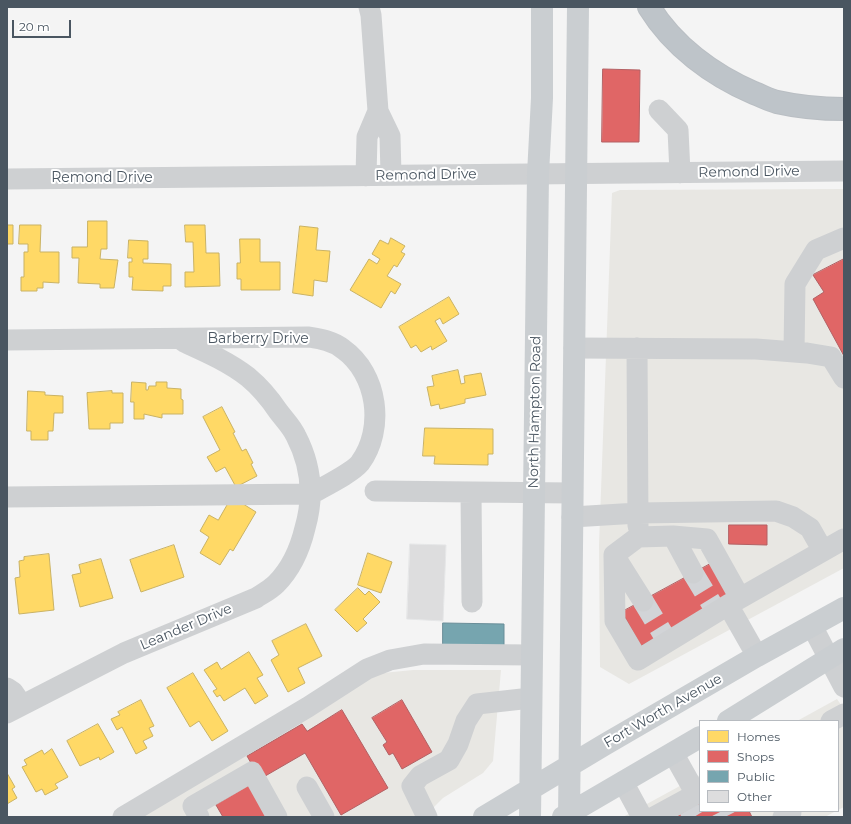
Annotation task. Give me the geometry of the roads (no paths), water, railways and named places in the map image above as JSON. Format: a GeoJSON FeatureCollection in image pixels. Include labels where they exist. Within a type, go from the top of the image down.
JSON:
{"type":"FeatureCollection","features":[{"type":"Feature","properties":{"kind":"highway"},"geometry":{"type":"LineString","coordinates":[[649,7],[656,19],[679,45],[707,67],[739,86],[776,102],[814,108],[844,109]]}},
{"type":"Feature","properties":{"kind":"main road"},"geometry":{"type":"LineString","coordinates":[[530,7],[542,98]]}},
{"type":"Feature","properties":{"kind":"main road","name":"North Hampton Road"},"geometry":{"type":"LineString","coordinates":[[530,817],[538,174],[542,98],[542,7]]}},
{"type":"Feature","properties":{"kind":"main road"},"geometry":{"type":"LineString","coordinates":[[567,816],[570,765],[575,174],[578,7]]}},
{"type":"Feature","properties":{"kind":"main road","name":"Fort Worth Avenue"},"geometry":{"type":"LineString","coordinates":[[484,817],[757,656],[844,608]]}},
{"type":"Feature","properties":{"kind":"main road"},"geometry":{"type":"LineString","coordinates":[[735,719],[836,653]]}},
{"type":"Feature","properties":{"kind":"main road"},"geometry":{"type":"LineString","coordinates":[[567,816],[699,738]]}},
{"type":"Feature","properties":{"kind":"street"},"geometry":{"type":"LineString","coordinates":[[369,7],[371,15],[378,111],[390,136],[391,175]]}},
{"type":"Feature","properties":{"kind":"street"},"geometry":{"type":"LineString","coordinates":[[659,110],[678,130],[680,173]]}},
{"type":"Feature","properties":{"kind":"street"},"geometry":{"type":"LineString","coordinates":[[366,176],[367,137],[378,111]]}},
{"type":"Feature","properties":{"kind":"street","name":"Remond Drive"},"geometry":{"type":"LineString","coordinates":[[7,179],[844,171]]}},
{"type":"Feature","properties":{"kind":"street"},"geometry":{"type":"LineString","coordinates":[[794,352],[795,284],[816,250],[844,238]]}},
{"type":"Feature","properties":{"kind":"street","name":"Barberry Drive"},"geometry":{"type":"LineString","coordinates":[[7,340],[309,337],[331,341],[344,349],[360,366],[372,388],[374,428],[369,448],[359,464],[338,479],[311,494],[309,473],[296,435],[269,398],[248,377],[226,362],[208,352],[175,339]]}},
{"type":"Feature","properties":{"kind":"street"},"geometry":{"type":"LineString","coordinates":[[574,348],[756,349],[794,352],[832,357],[844,378]]}},
{"type":"Feature","properties":{"kind":"street"},"geometry":{"type":"LineString","coordinates":[[637,348],[638,536]]}},
{"type":"Feature","properties":{"kind":"street"},"geometry":{"type":"LineString","coordinates":[[375,491],[572,493]]}},
{"type":"Feature","properties":{"kind":"street"},"geometry":{"type":"LineString","coordinates":[[471,492],[472,602]]}},
{"type":"Feature","properties":{"kind":"street"},"geometry":{"type":"LineString","coordinates":[[7,497],[311,494]]}},
{"type":"Feature","properties":{"kind":"street","name":"Leander Drive"},"geometry":{"type":"LineString","coordinates":[[14,709],[124,653],[256,598],[275,585],[288,569],[300,547],[307,523],[311,494]]}},
{"type":"Feature","properties":{"kind":"street"},"geometry":{"type":"LineString","coordinates":[[572,517],[638,513],[776,511],[793,517],[810,528],[823,551]]}},
{"type":"Feature","properties":{"kind":"street"},"geometry":{"type":"LineString","coordinates":[[614,555],[638,536],[673,536],[707,539],[724,605],[757,656]]}},
{"type":"Feature","properties":{"kind":"street"},"geometry":{"type":"LineString","coordinates":[[673,536],[693,573]]}},
{"type":"Feature","properties":{"kind":"street"},"geometry":{"type":"LineString","coordinates":[[614,555],[615,621],[638,660],[665,637],[844,539]]}},
{"type":"Feature","properties":{"kind":"street"},"geometry":{"type":"LineString","coordinates":[[614,555],[643,601]]}},
{"type":"Feature","properties":{"kind":"street"},"geometry":{"type":"LineString","coordinates":[[812,626],[836,653],[844,687]]}},
{"type":"Feature","properties":{"kind":"street"},"geometry":{"type":"LineString","coordinates":[[123,817],[302,711],[352,678],[390,660],[424,654],[532,655]]}},
{"type":"Feature","properties":{"kind":"street"},"geometry":{"type":"LineString","coordinates":[[7,688],[13,692],[14,709]]}},
{"type":"Feature","properties":{"kind":"street"},"geometry":{"type":"LineString","coordinates":[[427,817],[412,786],[420,776],[449,760],[458,744],[466,721],[477,704],[531,698]]}},
{"type":"Feature","properties":{"kind":"street"},"geometry":{"type":"LineString","coordinates":[[833,720],[844,714]]}},
{"type":"Feature","properties":{"kind":"street"},"geometry":{"type":"LineString","coordinates":[[654,817],[692,799],[673,753]]}},
{"type":"Feature","properties":{"kind":"street"},"geometry":{"type":"LineString","coordinates":[[196,812],[252,772],[277,817]]}},
{"type":"Feature","properties":{"kind":"street"},"geometry":{"type":"LineString","coordinates":[[623,782],[642,817]]}},
{"type":"Feature","properties":{"kind":"street"},"geometry":{"type":"LineString","coordinates":[[307,787],[324,817]]}},
{"type":"Feature","properties":{"kind":"tunnel"},"geometry":{"type":"LineString","coordinates":[[693,573],[713,606]]}},
{"type":"Feature","properties":{"kind":"tunnel"},"geometry":{"type":"LineString","coordinates":[[643,601],[663,634]]}},
{"type":"Feature","properties":{"kind":"tunnel"},"geometry":{"type":"LineString","coordinates":[[689,809],[694,817]]}},
{"type":"Feature","properties":{"kind":"tunnel"},"geometry":{"type":"LineString","coordinates":[[722,812],[725,817]]}}]}
